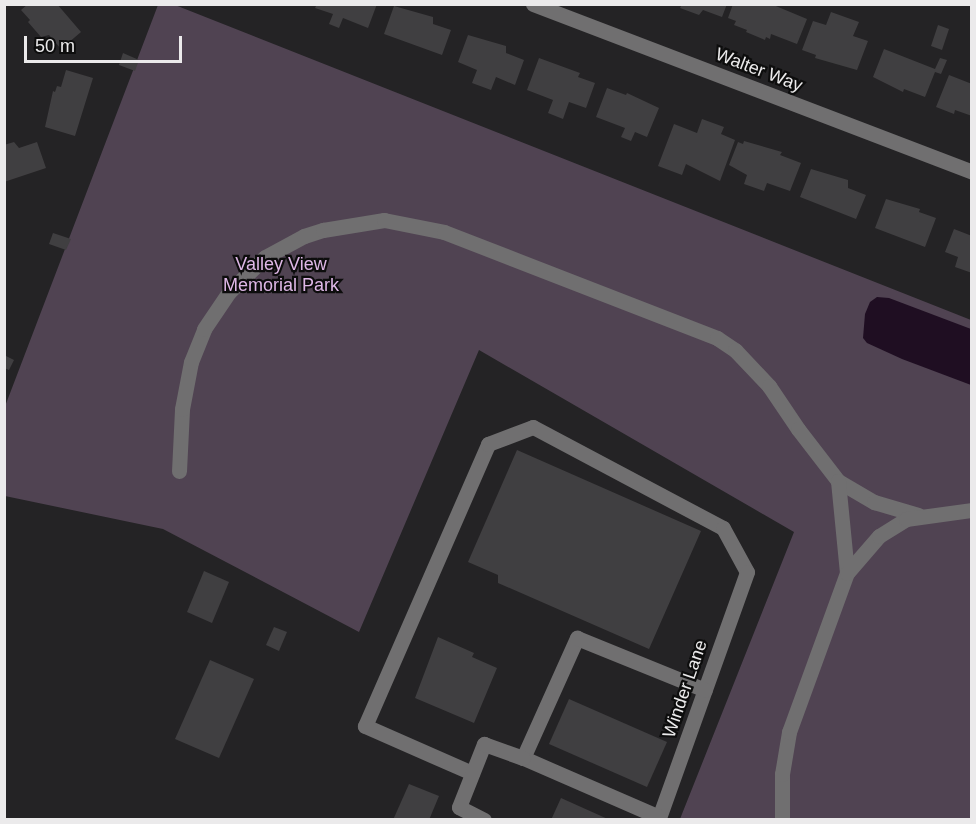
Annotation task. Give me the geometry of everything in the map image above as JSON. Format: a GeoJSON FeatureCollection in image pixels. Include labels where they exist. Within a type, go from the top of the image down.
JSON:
{"type":"FeatureCollection","features":[{"type":"Feature","properties":{"kind":"street","name":"Walter Way"},"geometry":{"type":"LineString","coordinates":[[533,4],[972,172]]}},
{"type":"Feature","properties":{"kind":"street"},"geometry":{"type":"LineString","coordinates":[[179,471],[182,409],[191,363],[204,329],[229,292],[265,257],[297,240],[323,230],[384,220],[444,232],[717,338],[741,356],[769,386],[837,481],[874,502],[918,515]]}},
{"type":"Feature","properties":{"kind":"street","name":"Winder Lane"},"geometry":{"type":"LineString","coordinates":[[472,773],[365,726],[488,444],[533,427],[723,528],[747,572],[658,818]]}},
{"type":"Feature","properties":{"kind":"street"},"geometry":{"type":"LineString","coordinates":[[837,481],[847,573]]}},
{"type":"Feature","properties":{"kind":"street"},"geometry":{"type":"LineString","coordinates":[[782,819],[782,774],[789,732],[847,573],[879,536],[893,525],[918,515],[972,510]]}},
{"type":"Feature","properties":{"kind":"street"},"geometry":{"type":"LineString","coordinates":[[523,758],[577,638],[705,690]]}},
{"type":"Feature","properties":{"kind":"street"},"geometry":{"type":"LineString","coordinates":[[484,819],[459,807],[484,744],[523,758],[658,818]]}},
{"type":"Feature","properties":{"kind":"green space","name":"Valley View Memorial Park"},"geometry":{"type":"Polygon","coordinates":[[[158,5],[175,5],[971,320],[971,819],[680,819],[794,532],[479,350],[359,632],[163,529],[5,496],[4,409],[158,5]]]}},
{"type":"Feature","properties":{"kind":"shaded area"},"geometry":{"type":"Polygon","coordinates":[[[877,297],[889,298],[971,329],[971,385],[867,343],[863,338],[865,314],[870,302],[877,297]]]}},
{"type":"Feature","properties":{"kind":"building"},"geometry":{"type":"Polygon","coordinates":[[[28,4],[57,4],[81,32],[61,49],[49,35],[41,37],[28,22],[30,20],[21,10],[28,4]]]}},
{"type":"Feature","properties":{"kind":"building"},"geometry":{"type":"Polygon","coordinates":[[[317,4],[377,4],[368,28],[343,18],[339,28],[329,24],[333,14],[315,8],[317,4]]]}},
{"type":"Feature","properties":{"kind":"building"},"geometry":{"type":"Polygon","coordinates":[[[682,4],[727,4],[722,17],[703,10],[699,15],[680,8],[682,4]]]}},
{"type":"Feature","properties":{"kind":"building"},"geometry":{"type":"Polygon","coordinates":[[[733,4],[771,4],[807,19],[797,44],[771,34],[770,39],[766,37],[765,40],[734,25],[736,21],[728,18],[733,4]]]}},
{"type":"Feature","properties":{"kind":"building"},"geometry":{"type":"Polygon","coordinates":[[[394,6],[433,17],[433,24],[451,30],[442,55],[384,34],[394,6]]]}},
{"type":"Feature","properties":{"kind":"building"},"geometry":{"type":"Polygon","coordinates":[[[831,12],[859,22],[853,36],[868,41],[857,70],[815,58],[816,55],[802,50],[813,21],[826,25],[831,12]]]}},
{"type":"Feature","properties":{"kind":"building"},"geometry":{"type":"Polygon","coordinates":[[[938,25],[949,29],[942,50],[931,46],[938,25]]]}},
{"type":"Feature","properties":{"kind":"building"},"geometry":{"type":"Polygon","coordinates":[[[468,35],[506,46],[506,53],[524,60],[515,85],[496,77],[491,90],[472,83],[477,70],[458,62],[468,35]]]}},
{"type":"Feature","properties":{"kind":"building"},"geometry":{"type":"Polygon","coordinates":[[[884,49],[935,69],[940,58],[947,60],[941,74],[935,72],[925,97],[904,89],[903,92],[873,77],[884,49]]]}},
{"type":"Feature","properties":{"kind":"building"},"geometry":{"type":"Polygon","coordinates":[[[123,53],[139,60],[135,71],[119,65],[123,53]]]}},
{"type":"Feature","properties":{"kind":"building"},"geometry":{"type":"Polygon","coordinates":[[[539,58],[580,73],[578,77],[595,83],[586,108],[569,102],[563,119],[548,113],[553,100],[527,90],[539,58]]]}},
{"type":"Feature","properties":{"kind":"building"},"geometry":{"type":"Polygon","coordinates":[[[66,70],[93,78],[75,136],[45,127],[53,91],[55,92],[57,86],[61,87],[66,70]]]}},
{"type":"Feature","properties":{"kind":"building"},"geometry":{"type":"Polygon","coordinates":[[[949,75],[972,84],[972,116],[955,110],[954,114],[936,107],[949,75]]]}},
{"type":"Feature","properties":{"kind":"building"},"geometry":{"type":"Polygon","coordinates":[[[607,88],[626,95],[627,93],[659,108],[647,137],[635,132],[631,141],[621,137],[625,128],[596,117],[607,88]]]}},
{"type":"Feature","properties":{"kind":"building"},"geometry":{"type":"Polygon","coordinates":[[[702,119],[724,127],[721,134],[735,140],[720,181],[686,164],[682,175],[658,166],[674,124],[697,133],[702,119]]]}},
{"type":"Feature","properties":{"kind":"building"},"geometry":{"type":"Polygon","coordinates":[[[744,141],[782,152],[780,155],[801,163],[790,191],[767,183],[764,191],[744,184],[747,175],[729,165],[738,142],[743,144],[744,141]]]}},
{"type":"Feature","properties":{"kind":"building"},"geometry":{"type":"Polygon","coordinates":[[[14,142],[19,148],[37,142],[46,168],[4,182],[4,145],[14,142]]]}},
{"type":"Feature","properties":{"kind":"building"},"geometry":{"type":"Polygon","coordinates":[[[811,169],[848,180],[848,188],[866,195],[856,219],[800,197],[811,169]]]}},
{"type":"Feature","properties":{"kind":"building"},"geometry":{"type":"Polygon","coordinates":[[[886,199],[920,209],[919,212],[936,218],[925,247],[875,228],[886,199]]]}},
{"type":"Feature","properties":{"kind":"building"},"geometry":{"type":"Polygon","coordinates":[[[954,229],[972,236],[972,273],[955,267],[958,257],[945,252],[954,229]]]}},
{"type":"Feature","properties":{"kind":"building"},"geometry":{"type":"Polygon","coordinates":[[[53,233],[71,239],[66,250],[49,244],[53,233]]]}},
{"type":"Feature","properties":{"kind":"building"},"geometry":{"type":"Polygon","coordinates":[[[4,355],[14,360],[9,370],[4,368],[4,355]]]}},
{"type":"Feature","properties":{"kind":"building"},"geometry":{"type":"Polygon","coordinates":[[[517,450],[701,531],[649,649],[498,583],[498,575],[468,562],[517,450]]]}},
{"type":"Feature","properties":{"kind":"building"},"geometry":{"type":"Polygon","coordinates":[[[204,571],[229,582],[212,623],[187,612],[204,571]]]}},
{"type":"Feature","properties":{"kind":"building"},"geometry":{"type":"Polygon","coordinates":[[[274,627],[287,632],[279,651],[266,645],[274,627]]]}},
{"type":"Feature","properties":{"kind":"building"},"geometry":{"type":"Polygon","coordinates":[[[438,637],[474,653],[472,657],[497,668],[474,723],[415,698],[438,637]]]}},
{"type":"Feature","properties":{"kind":"building"},"geometry":{"type":"Polygon","coordinates":[[[210,660],[254,679],[219,758],[175,739],[210,660]]]}},
{"type":"Feature","properties":{"kind":"building"},"geometry":{"type":"Polygon","coordinates":[[[569,699],[667,742],[647,787],[549,744],[569,699]]]}},
{"type":"Feature","properties":{"kind":"building"},"geometry":{"type":"Polygon","coordinates":[[[409,784],[439,796],[429,820],[393,820],[409,784]]]}},
{"type":"Feature","properties":{"kind":"building"},"geometry":{"type":"Polygon","coordinates":[[[561,798],[610,820],[551,820],[561,798]]]}}]}
